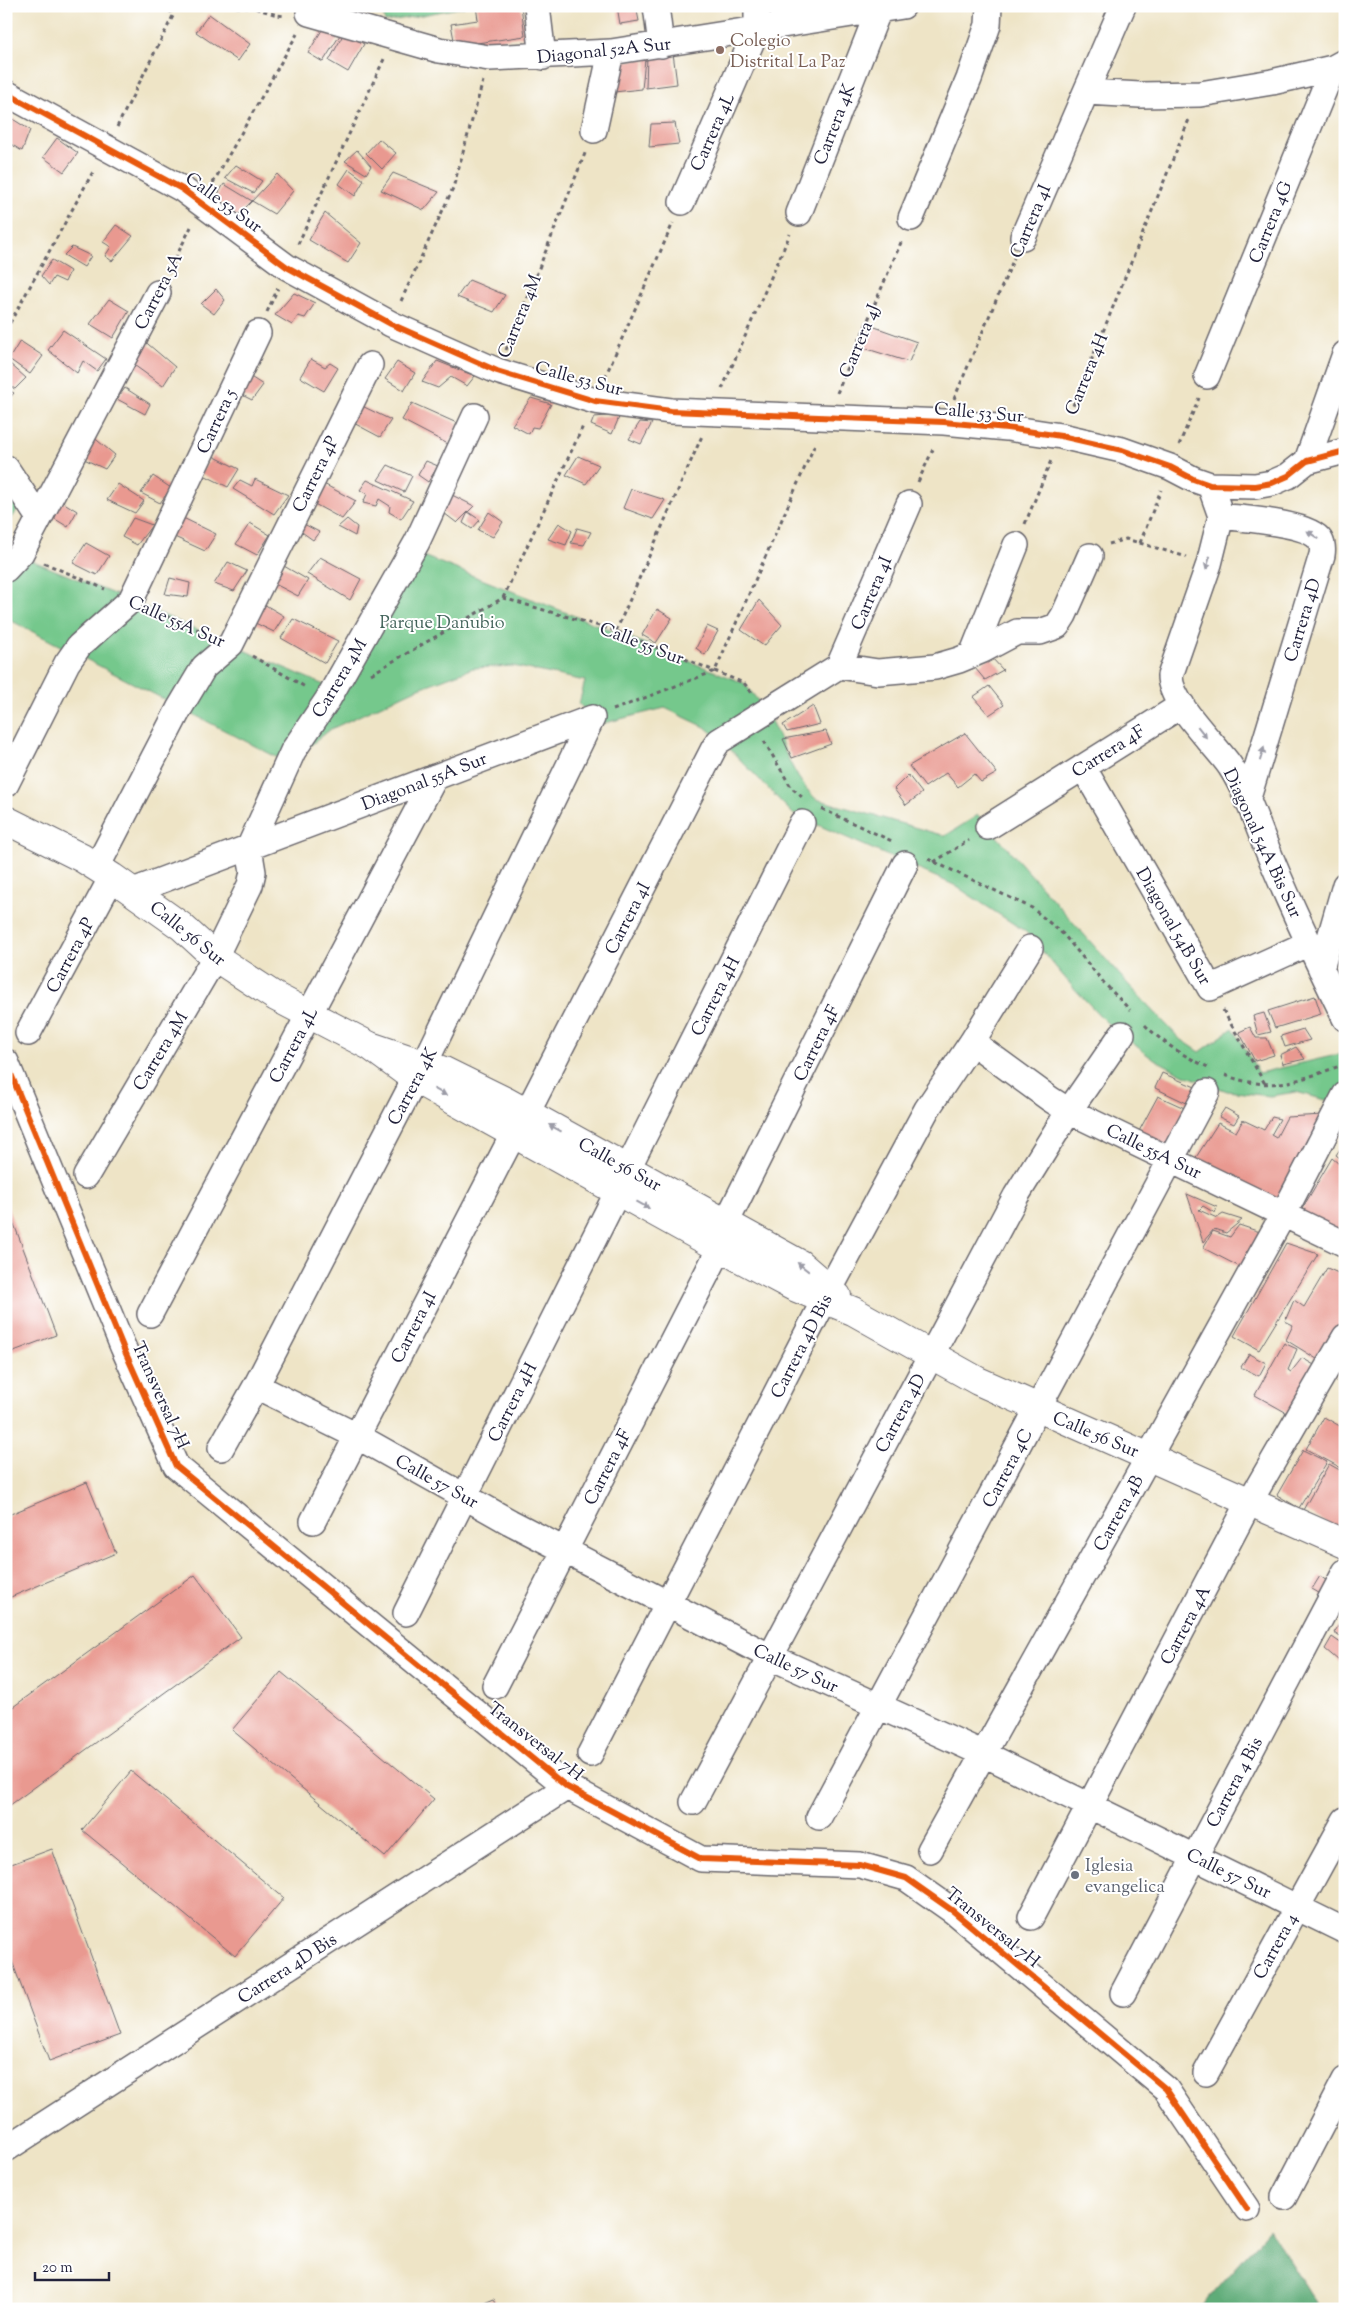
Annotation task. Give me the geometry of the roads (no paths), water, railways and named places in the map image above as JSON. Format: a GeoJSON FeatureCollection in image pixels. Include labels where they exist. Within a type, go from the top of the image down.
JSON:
{"type":"FeatureCollection","features":[{"type":"Feature","properties":{"kind":"street"},"geometry":{"type":"LineString","coordinates":[[538,6],[543,57]]}},
{"type":"Feature","properties":{"kind":"street"},"geometry":{"type":"LineString","coordinates":[[656,6],[661,45]]}},
{"type":"Feature","properties":{"kind":"street","name":"Diagonal 52A Sur"},"geometry":{"type":"LineString","coordinates":[[309,12],[439,50],[490,58],[543,57],[611,52],[661,45],[757,18],[903,6]]}},
{"type":"Feature","properties":{"kind":"street"},"geometry":{"type":"LineString","coordinates":[[911,218],[969,79],[988,25],[989,6]]}},
{"type":"Feature","properties":{"kind":"street","name":"Carrera 4I"},"geometry":{"type":"LineString","coordinates":[[1024,237],[1122,6]]}},
{"type":"Feature","properties":{"kind":"street","name":"Carrera 4K"},"geometry":{"type":"LineString","coordinates":[[799,213],[878,9]]}},
{"type":"Feature","properties":{"kind":"street","name":"Carrera 4L"},"geometry":{"type":"LineString","coordinates":[[682,202],[757,18]]}},
{"type":"Feature","properties":{"kind":"street"},"geometry":{"type":"LineString","coordinates":[[594,130],[611,52]]}},
{"type":"Feature","properties":{"kind":"street"},"geometry":{"type":"LineString","coordinates":[[1086,92],[1140,95],[1200,94],[1272,82],[1339,64]]}},
{"type":"Feature","properties":{"kind":"street","name":"Carrera 4G"},"geometry":{"type":"LineString","coordinates":[[1207,376],[1339,64]]}},
{"type":"Feature","properties":{"kind":"street","name":"Calle 53 Sur"},"geometry":{"type":"LineString","coordinates":[[6,93],[182,189],[287,267],[391,324],[497,371],[595,401],[671,411],[944,422],[1007,428],[1061,436],[1122,450],[1170,467],[1193,480],[1210,485],[1255,486],[1272,483],[1288,476],[1307,461]]}},
{"type":"Feature","properties":{"kind":"street","name":"Carrera 5A"},"geometry":{"type":"LineString","coordinates":[[14,561],[39,518],[158,293]]}},
{"type":"Feature","properties":{"kind":"street","name":"Carrera 5"},"geometry":{"type":"LineString","coordinates":[[6,784],[67,663],[79,646],[131,600],[258,333]]}},
{"type":"Feature","properties":{"kind":"street"},"geometry":{"type":"LineString","coordinates":[[1307,461],[1345,354]]}},
{"type":"Feature","properties":{"kind":"street","name":"Carrera 4P"},"geometry":{"type":"LineString","coordinates":[[28,1032],[114,878],[179,709],[204,667],[231,644],[370,365]]}},
{"type":"Feature","properties":{"kind":"street","name":"Carrera 4M"},"geometry":{"type":"LineString","coordinates":[[86,1176],[216,957],[250,885],[252,872],[248,848],[293,751],[328,699],[417,542],[475,416]]}},
{"type":"Feature","properties":{"kind":"street"},"geometry":{"type":"LineString","coordinates":[[1307,461],[1345,451]]}},
{"type":"Feature","properties":{"kind":"street"},"geometry":{"type":"LineString","coordinates":[[6,468],[39,518]]}},
{"type":"Feature","properties":{"kind":"street"},"geometry":{"type":"LineString","coordinates":[[1210,485],[1221,516]]}},
{"type":"Feature","properties":{"kind":"street","name":"Carrera 4I"},"geometry":{"type":"LineString","coordinates":[[313,1521],[714,748],[719,741],[840,666],[909,504]]}},
{"type":"Feature","properties":{"kind":"street","name":"Diagonal 54A Bis Sur"},"geometry":{"type":"LineString","coordinates":[[1221,516],[1208,564],[1170,676],[1170,685],[1182,705],[1230,768],[1247,800],[1309,943],[1345,1018]]}},
{"type":"Feature","properties":{"kind":"street","name":"Carrera 4D"},"geometry":{"type":"LineString","coordinates":[[1221,516],[1301,528],[1319,538],[1323,546],[1322,555],[1247,800]]}},
{"type":"Feature","properties":{"kind":"street"},"geometry":{"type":"LineString","coordinates":[[972,655],[1016,545]]}},
{"type":"Feature","properties":{"kind":"street"},"geometry":{"type":"LineString","coordinates":[[840,666],[878,672],[935,668],[972,655],[1017,632],[1040,632],[1057,626],[1064,615],[1090,556]]}},
{"type":"Feature","properties":{"kind":"street","name":"Carrera 4F"},"geometry":{"type":"LineString","coordinates":[[988,827],[1182,705]]}},
{"type":"Feature","properties":{"kind":"street","name":"Carrera 4K"},"geometry":{"type":"LineString","coordinates":[[221,1448],[256,1386],[420,1072],[592,718]]}},
{"type":"Feature","properties":{"kind":"street","name":"Diagonal 55A Sur"},"geometry":{"type":"LineString","coordinates":[[114,878],[248,848],[592,718]]}},
{"type":"Feature","properties":{"kind":"street","name":"Diagonal 54B Sur"},"geometry":{"type":"LineString","coordinates":[[1083,767],[1210,988],[1309,943]]}},
{"type":"Feature","properties":{"kind":"street","name":"Carrera 4L"},"geometry":{"type":"LineString","coordinates":[[150,1314],[435,777]]}},
{"type":"Feature","properties":{"kind":"street","name":"Calle 56 Sur"},"geometry":{"type":"LineString","coordinates":[[6,820],[114,878],[181,926],[216,957],[257,986],[623,1179],[727,1222],[800,1264],[827,1294],[853,1311],[978,1381],[1345,1544]]}},
{"type":"Feature","properties":{"kind":"street","name":"Carrera 4H"},"geometry":{"type":"LineString","coordinates":[[406,1613],[802,823]]}},
{"type":"Feature","properties":{"kind":"street","name":"Carrera 4F"},"geometry":{"type":"LineString","coordinates":[[727,1222],[905,864]]}},
{"type":"Feature","properties":{"kind":"street"},"geometry":{"type":"LineString","coordinates":[[1321,968],[1345,885]]}},
{"type":"Feature","properties":{"kind":"street","name":"Carrera 4D Bis"},"geometry":{"type":"LineString","coordinates":[[590,1754],[827,1294],[927,1109],[972,1042],[1030,948]]}},
{"type":"Feature","properties":{"kind":"street","name":"Carrera 4D"},"geometry":{"type":"LineString","coordinates":[[693,1802],[1016,1196],[1069,1111],[1122,1034]]}},
{"type":"Feature","properties":{"kind":"street","name":"Calle 55A Sur"},"geometry":{"type":"LineString","coordinates":[[972,1042],[1069,1111],[1345,1244]]}},
{"type":"Feature","properties":{"kind":"street","name":"Transversal 7H"},"geometry":{"type":"LineString","coordinates":[[6,1062],[123,1347],[176,1466],[567,1787],[701,1859],[860,1865],[906,1878],[953,1911],[1166,2089],[1247,2209]]}},
{"type":"Feature","properties":{"kind":"street","name":"Carrera 4C"},"geometry":{"type":"LineString","coordinates":[[820,1817],[1207,1092]]}},
{"type":"Feature","properties":{"kind":"street","name":"Carrera 4B"},"geometry":{"type":"LineString","coordinates":[[930,1850],[1283,1215],[1345,1095]]}},
{"type":"Feature","properties":{"kind":"street","name":"Calle 56 Sur"},"geometry":{"type":"LineString","coordinates":[[623,1179],[720,1248],[792,1286],[827,1294]]}},
{"type":"Feature","properties":{"kind":"street","name":"Carrera 4F"},"geometry":{"type":"LineString","coordinates":[[495,1686],[720,1248]]}},
{"type":"Feature","properties":{"kind":"street","name":"Carrera 4A"},"geometry":{"type":"LineString","coordinates":[[1031,1918],[1250,1501],[1345,1337]]}},
{"type":"Feature","properties":{"kind":"street","name":"Calle 57 Sur"},"geometry":{"type":"LineString","coordinates":[[256,1386],[357,1436],[564,1550],[771,1657],[984,1754],[1298,1906],[1345,1931]]}},
{"type":"Feature","properties":{"kind":"street","name":"Carrera 4 Bis"},"geometry":{"type":"LineString","coordinates":[[1123,1993],[1345,1572]]}},
{"type":"Feature","properties":{"kind":"street","name":"Carrera 4D Bis"},"geometry":{"type":"LineString","coordinates":[[6,2148],[567,1787]]}},
{"type":"Feature","properties":{"kind":"street","name":"Carrera 4"},"geometry":{"type":"LineString","coordinates":[[1206,2073],[1345,1820]]}},
{"type":"Feature","properties":{"kind":"street"},"geometry":{"type":"LineString","coordinates":[[1284,2197],[1345,2080]]}},
{"type":"Feature","properties":{"kind":"place","name":"Colegio Distrital La Paz"},"geometry":{"type":"Point","coordinates":[720,50]}},
{"type":"Feature","properties":{"kind":"place","name":"Iglesia evangelica"},"geometry":{"type":"Point","coordinates":[1075,1875]}},
{"type":"Feature","properties":{"kind":"park label","name":"Parque Danubio"},"geometry":{"type":"Point","coordinates":[442,622]}}]}
